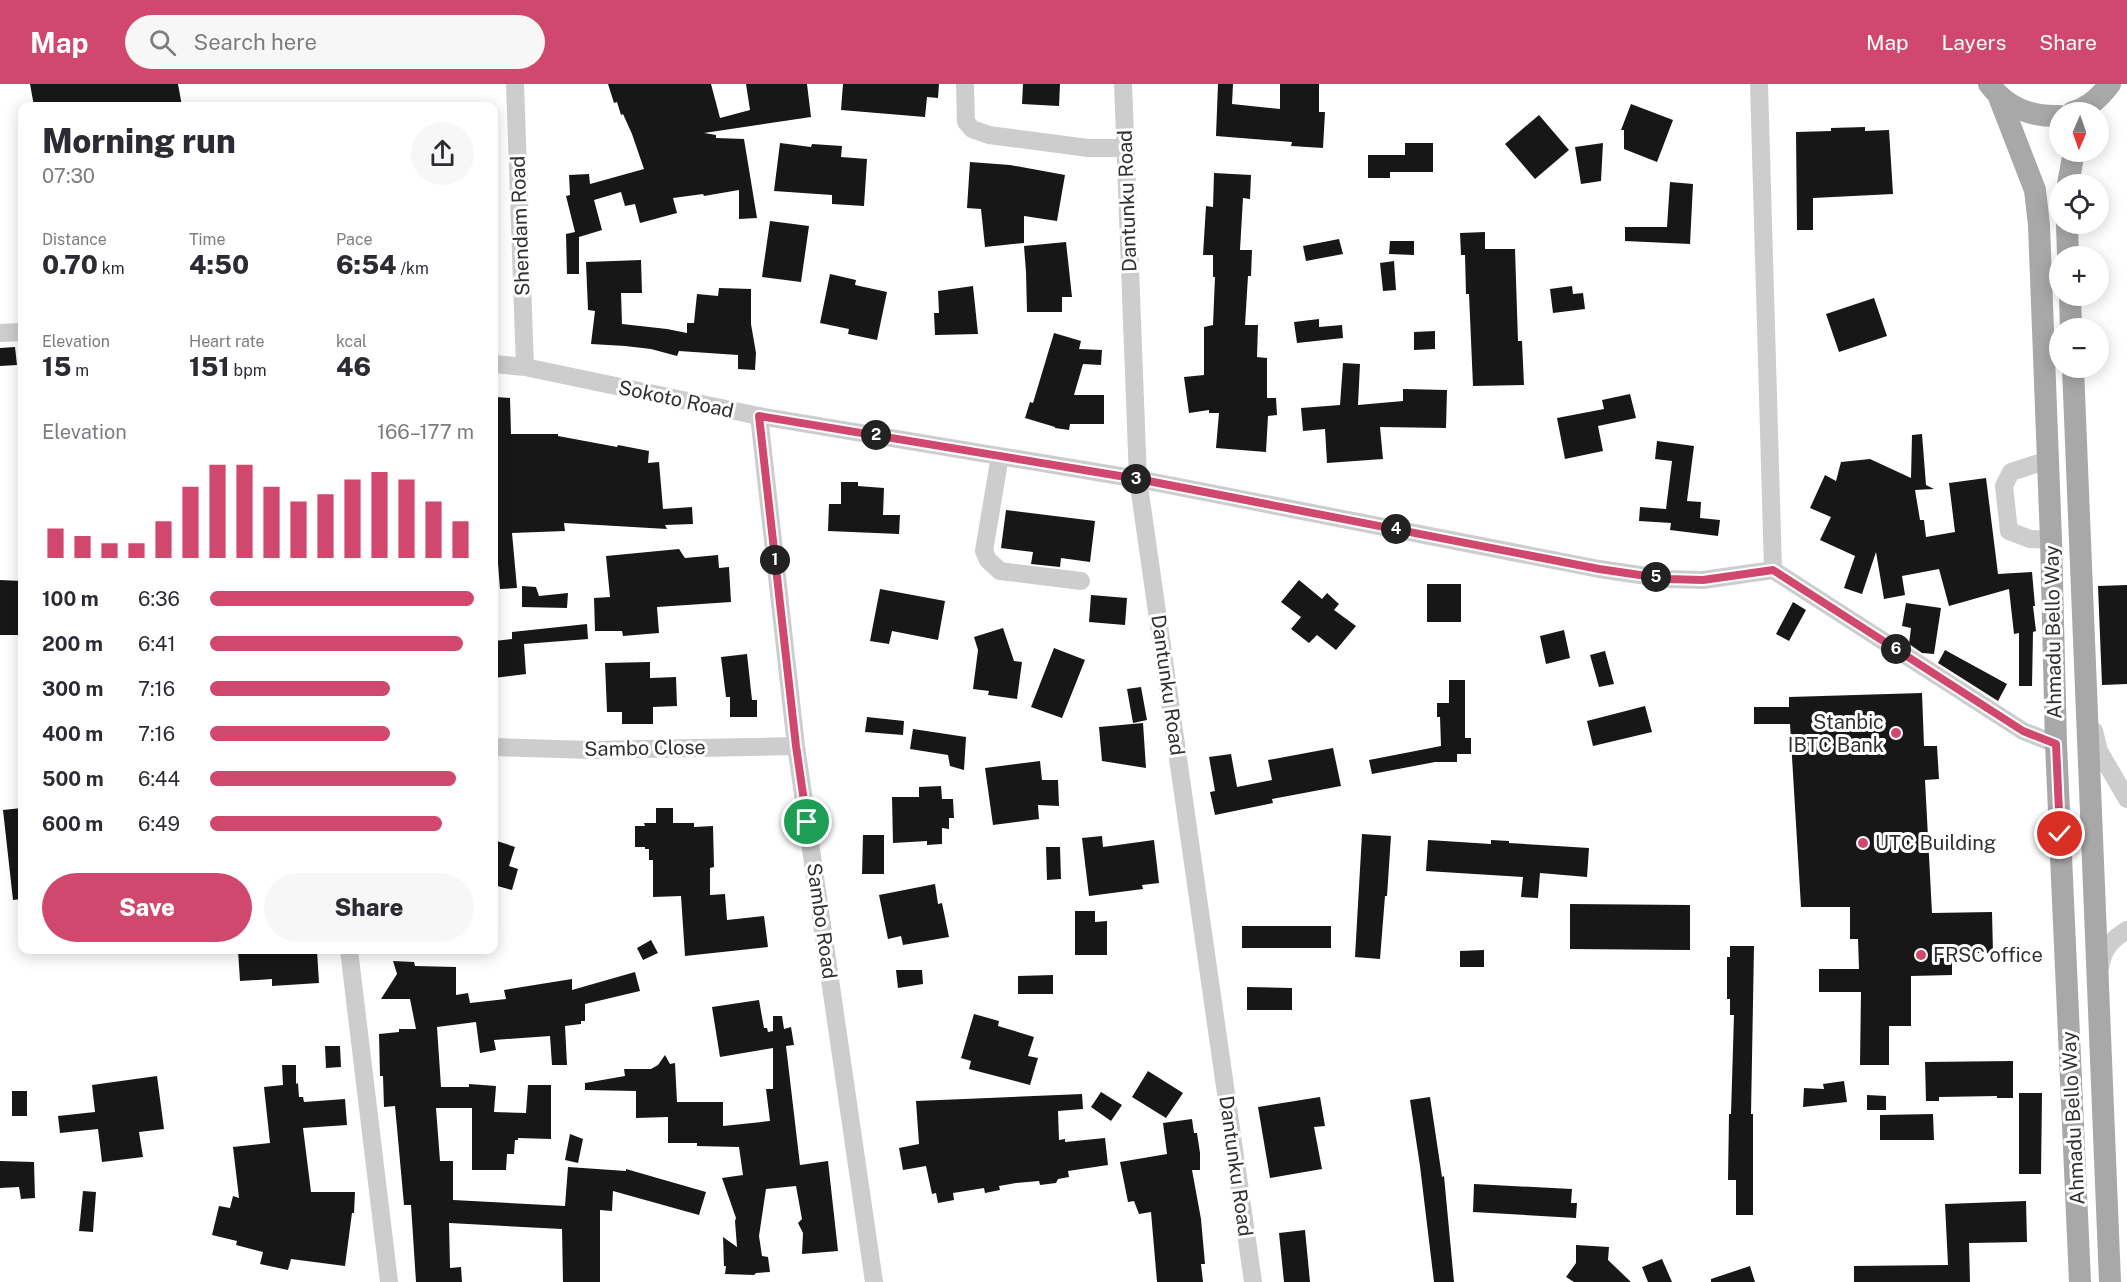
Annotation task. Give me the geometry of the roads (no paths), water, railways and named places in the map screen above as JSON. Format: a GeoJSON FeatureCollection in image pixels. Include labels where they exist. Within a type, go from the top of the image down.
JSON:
{"type":"FeatureCollection","features":[{"type":"Feature","properties":{"kind":"main road"},"geometry":{"type":"LineString","coordinates":[[1994,91],[2017,109],[2037,116],[2049,116]]}},
{"type":"Feature","properties":{"kind":"main road","name":"Ahmadu Bello Way"},"geometry":{"type":"LineString","coordinates":[[1994,91],[2035,190],[2039,225],[2056,744],[2080,1282]]}},
{"type":"Feature","properties":{"kind":"main road","name":"Ahmadu Bello Way"},"geometry":{"type":"LineString","coordinates":[[2073,378],[2110,1282]]}},
{"type":"Feature","properties":{"kind":"street","name":"Shendam Road"},"geometry":{"type":"LineString","coordinates":[[515,84],[525,368]]}},
{"type":"Feature","properties":{"kind":"street"},"geometry":{"type":"LineString","coordinates":[[965,84],[966,122],[972,129],[989,135],[1088,148],[1125,148]]}},
{"type":"Feature","properties":{"kind":"street","name":"Dantunku Road"},"geometry":{"type":"LineString","coordinates":[[1123,84],[1138,479],[1253,1282]]}},
{"type":"Feature","properties":{"kind":"street"},"geometry":{"type":"LineString","coordinates":[[1759,84],[1773,570],[2023,731],[2056,744]]}},
{"type":"Feature","properties":{"kind":"street"},"geometry":{"type":"LineString","coordinates":[[0,333],[18,332]]}},
{"type":"Feature","properties":{"kind":"street","name":"Sokoto Road"},"geometry":{"type":"LineString","coordinates":[[498,365],[525,368],[759,416],[1138,479],[1599,569],[1667,579],[1703,580],[1773,570]]}},
{"type":"Feature","properties":{"kind":"street","name":"Sambo Road"},"geometry":{"type":"LineString","coordinates":[[759,416],[796,746],[874,1282]]}},
{"type":"Feature","properties":{"kind":"street"},"geometry":{"type":"LineString","coordinates":[[1000,456],[984,551],[988,560],[1000,571],[1081,581]]}},
{"type":"Feature","properties":{"kind":"street"},"geometry":{"type":"LineString","coordinates":[[2048,460],[2011,472],[2004,486],[2009,531],[2030,539],[2051,540]]}},
{"type":"Feature","properties":{"kind":"street"},"geometry":{"type":"LineString","coordinates":[[2086,701],[2099,751],[2127,799]]}},
{"type":"Feature","properties":{"kind":"street","name":"Sambo Close"},"geometry":{"type":"LineString","coordinates":[[498,747],[592,750],[796,746]]}},
{"type":"Feature","properties":{"kind":"street"},"geometry":{"type":"LineString","coordinates":[[2098,985],[2102,956],[2108,944],[2127,930]]}},
{"type":"Feature","properties":{"kind":"street"},"geometry":{"type":"LineString","coordinates":[[349,954],[389,1282]]}},
{"type":"Feature","properties":{"kind":"place","name":"Stanbic IBTC Bank"},"geometry":{"type":"Point","coordinates":[1896,733]}},
{"type":"Feature","properties":{"kind":"place","name":"UTC Building"},"geometry":{"type":"Point","coordinates":[1863,843]}},
{"type":"Feature","properties":{"kind":"place","name":"FRSC office"},"geometry":{"type":"Point","coordinates":[1921,955]}}]}
